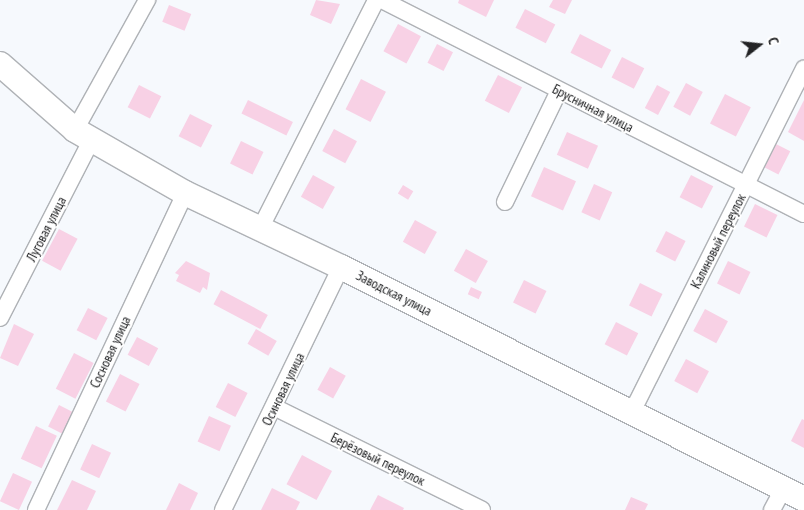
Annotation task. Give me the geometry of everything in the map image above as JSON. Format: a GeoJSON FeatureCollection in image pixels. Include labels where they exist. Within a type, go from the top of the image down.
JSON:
{"type":"FeatureCollection","features":[{"type":"Feature","properties":{"kind":"street","name":"Луговая улица"},"geometry":{"type":"LineString","coordinates":[[0,318],[83,135],[148,0]]}},
{"type":"Feature","properties":{"kind":"street"},"geometry":{"type":"LineString","coordinates":[[260,229],[376,0]]}},
{"type":"Feature","properties":{"kind":"street","name":"Брусничная улица"},"geometry":{"type":"LineString","coordinates":[[382,0],[804,214]]}},
{"type":"Feature","properties":{"kind":"street","name":"Заводская улица"},"geometry":{"type":"LineString","coordinates":[[0,64],[83,135],[185,193],[341,267],[804,499]]}},
{"type":"Feature","properties":{"kind":"street","name":"Калиновый переулок"},"geometry":{"type":"LineString","coordinates":[[632,412],[804,69]]}},
{"type":"Feature","properties":{"kind":"street"},"geometry":{"type":"LineString","coordinates":[[505,202],[559,90]]}},
{"type":"Feature","properties":{"kind":"street","name":"Сосновая улица"},"geometry":{"type":"LineString","coordinates":[[36,510],[185,193]]}},
{"type":"Feature","properties":{"kind":"street","name":"Осиновая улица"},"geometry":{"type":"LineString","coordinates":[[223,510],[341,267]]}},
{"type":"Feature","properties":{"kind":"street","name":"Берёзовый переулок"},"geometry":{"type":"LineString","coordinates":[[274,407],[482,510]]}},
{"type":"Feature","properties":{"kind":"street"},"geometry":{"type":"LineString","coordinates":[[772,510],[783,488]]}},
{"type":"Feature","properties":{"kind":"building"},"geometry":{"type":"Polygon","coordinates":[[[316,0],[340,4],[331,24],[310,15],[316,0]]]}},
{"type":"Feature","properties":{"kind":"building"},"geometry":{"type":"Polygon","coordinates":[[[459,0],[494,0],[486,17],[458,3],[459,0]]]}},
{"type":"Feature","properties":{"kind":"building"},"geometry":{"type":"Polygon","coordinates":[[[553,0],[572,0],[565,14],[549,7],[553,0]]]}},
{"type":"Feature","properties":{"kind":"building"},"geometry":{"type":"Polygon","coordinates":[[[169,5],[191,14],[185,31],[162,22],[169,5]]]}},
{"type":"Feature","properties":{"kind":"building"},"geometry":{"type":"Polygon","coordinates":[[[525,9],[555,24],[546,43],[515,28],[525,9]]]}},
{"type":"Feature","properties":{"kind":"building"},"geometry":{"type":"Polygon","coordinates":[[[398,24],[421,36],[406,64],[383,51],[398,24]]]}},
{"type":"Feature","properties":{"kind":"building"},"geometry":{"type":"Polygon","coordinates":[[[580,34],[611,50],[602,69],[570,53],[580,34]]]}},
{"type":"Feature","properties":{"kind":"building"},"geometry":{"type":"Polygon","coordinates":[[[437,44],[453,52],[444,71],[427,63],[437,44]]]}},
{"type":"Feature","properties":{"kind":"building"},"geometry":{"type":"Polygon","coordinates":[[[622,57],[644,68],[634,89],[612,77],[622,57]]]}},
{"type":"Feature","properties":{"kind":"building"},"geometry":{"type":"Polygon","coordinates":[[[498,75],[522,87],[509,113],[485,101],[498,75]]]}},
{"type":"Feature","properties":{"kind":"building"},"geometry":{"type":"Polygon","coordinates":[[[361,79],[386,92],[371,122],[346,109],[361,79]]]}},
{"type":"Feature","properties":{"kind":"building"},"geometry":{"type":"Polygon","coordinates":[[[686,83],[703,92],[690,116],[673,107],[686,83]]]}},
{"type":"Feature","properties":{"kind":"building"},"geometry":{"type":"Polygon","coordinates":[[[139,85],[161,96],[150,119],[128,107],[139,85]]]}},
{"type":"Feature","properties":{"kind":"building"},"geometry":{"type":"Polygon","coordinates":[[[657,85],[670,92],[658,115],[645,108],[657,85]]]}},
{"type":"Feature","properties":{"kind":"building"},"geometry":{"type":"Polygon","coordinates":[[[725,94],[751,107],[736,137],[710,123],[725,94]]]}},
{"type":"Feature","properties":{"kind":"building"},"geometry":{"type":"Polygon","coordinates":[[[248,100],[293,122],[286,135],[241,113],[248,100]]]}},
{"type":"Feature","properties":{"kind":"building"},"geometry":{"type":"Polygon","coordinates":[[[804,100],[804,141],[788,132],[804,100]]]}},
{"type":"Feature","properties":{"kind":"building"},"geometry":{"type":"Polygon","coordinates":[[[190,114],[212,125],[201,148],[179,136],[190,114]]]}},
{"type":"Feature","properties":{"kind":"building"},"geometry":{"type":"Polygon","coordinates":[[[334,129],[357,141],[345,163],[322,151],[334,129]]]}},
{"type":"Feature","properties":{"kind":"building"},"geometry":{"type":"Polygon","coordinates":[[[567,132],[598,146],[588,169],[557,155],[567,132]]]}},
{"type":"Feature","properties":{"kind":"building"},"geometry":{"type":"Polygon","coordinates":[[[241,141],[263,152],[253,174],[230,163],[241,141]]]}},
{"type":"Feature","properties":{"kind":"building"},"geometry":{"type":"Polygon","coordinates":[[[776,144],[790,151],[778,174],[764,167],[776,144]]]}},
{"type":"Feature","properties":{"kind":"building"},"geometry":{"type":"Polygon","coordinates":[[[544,167],[576,181],[563,210],[531,196],[544,167]]]}},
{"type":"Feature","properties":{"kind":"building"},"geometry":{"type":"Polygon","coordinates":[[[313,175],[335,187],[323,209],[301,197],[313,175]]]}},
{"type":"Feature","properties":{"kind":"building"},"geometry":{"type":"Polygon","coordinates":[[[691,175],[713,186],[702,209],[680,197],[691,175]]]}},
{"type":"Feature","properties":{"kind":"building"},"geometry":{"type":"Polygon","coordinates":[[[594,184],[612,192],[600,220],[581,212],[594,184]]]}},
{"type":"Feature","properties":{"kind":"building"},"geometry":{"type":"Polygon","coordinates":[[[403,185],[413,191],[408,200],[398,194],[403,185]]]}},
{"type":"Feature","properties":{"kind":"building"},"geometry":{"type":"Polygon","coordinates":[[[755,204],[777,215],[767,237],[744,226],[755,204]]]}},
{"type":"Feature","properties":{"kind":"building"},"geometry":{"type":"Polygon","coordinates":[[[415,220],[437,232],[425,254],[403,242],[415,220]]]}},
{"type":"Feature","properties":{"kind":"building"},"geometry":{"type":"Polygon","coordinates":[[[59,229],[78,239],[61,271],[42,261],[59,229]]]}},
{"type":"Feature","properties":{"kind":"building"},"geometry":{"type":"Polygon","coordinates":[[[666,231],[686,241],[675,261],[656,251],[666,231]]]}},
{"type":"Feature","properties":{"kind":"building"},"geometry":{"type":"Polygon","coordinates":[[[466,249],[488,261],[476,283],[454,271],[466,249]]]}},
{"type":"Feature","properties":{"kind":"building"},"geometry":{"type":"Polygon","coordinates":[[[186,261],[210,273],[207,290],[203,287],[200,293],[176,281],[179,275],[175,273],[186,261]]]}},
{"type":"Feature","properties":{"kind":"building"},"geometry":{"type":"Polygon","coordinates":[[[728,261],[750,272],[740,294],[717,283],[728,261]]]}},
{"type":"Feature","properties":{"kind":"building"},"geometry":{"type":"Polygon","coordinates":[[[524,280],[546,291],[536,313],[513,302],[524,280]]]}},
{"type":"Feature","properties":{"kind":"building"},"geometry":{"type":"Polygon","coordinates":[[[640,283],[662,294],[652,316],[629,305],[640,283]]]}},
{"type":"Feature","properties":{"kind":"building"},"geometry":{"type":"Polygon","coordinates":[[[471,287],[482,292],[479,299],[468,294],[471,287]]]}},
{"type":"Feature","properties":{"kind":"building"},"geometry":{"type":"Polygon","coordinates":[[[221,290],[268,315],[260,329],[213,304],[221,290]]]}},
{"type":"Feature","properties":{"kind":"building"},"geometry":{"type":"Polygon","coordinates":[[[88,308],[108,318],[96,340],[77,330],[88,308]]]}},
{"type":"Feature","properties":{"kind":"building"},"geometry":{"type":"Polygon","coordinates":[[[705,309],[728,321],[716,343],[693,331],[705,309]]]}},
{"type":"Feature","properties":{"kind":"building"},"geometry":{"type":"Polygon","coordinates":[[[616,322],[638,333],[627,356],[605,344],[616,322]]]}},
{"type":"Feature","properties":{"kind":"building"},"geometry":{"type":"Polygon","coordinates":[[[14,324],[34,334],[18,366],[0,358],[14,324]]]}},
{"type":"Feature","properties":{"kind":"building"},"geometry":{"type":"Polygon","coordinates":[[[256,329],[277,341],[268,356],[248,344],[256,329]]]}},
{"type":"Feature","properties":{"kind":"building"},"geometry":{"type":"Polygon","coordinates":[[[137,337],[158,348],[149,366],[128,355],[137,337]]]}},
{"type":"Feature","properties":{"kind":"building"},"geometry":{"type":"Polygon","coordinates":[[[74,353],[94,363],[75,399],[56,389],[74,353]]]}},
{"type":"Feature","properties":{"kind":"building"},"geometry":{"type":"Polygon","coordinates":[[[686,359],[709,371],[697,393],[674,381],[686,359]]]}},
{"type":"Feature","properties":{"kind":"building"},"geometry":{"type":"Polygon","coordinates":[[[330,367],[346,376],[333,398],[317,390],[330,367]]]}},
{"type":"Feature","properties":{"kind":"building"},"geometry":{"type":"Polygon","coordinates":[[[120,374],[140,384],[126,412],[106,402],[120,374]]]}},
{"type":"Feature","properties":{"kind":"building"},"geometry":{"type":"Polygon","coordinates":[[[228,383],[248,393],[235,417],[216,407],[228,383]]]}},
{"type":"Feature","properties":{"kind":"building"},"geometry":{"type":"Polygon","coordinates":[[[59,405],[73,412],[62,434],[48,426],[59,405]]]}},
{"type":"Feature","properties":{"kind":"building"},"geometry":{"type":"Polygon","coordinates":[[[209,416],[231,426],[220,451],[198,442],[209,416]]]}},
{"type":"Feature","properties":{"kind":"building"},"geometry":{"type":"Polygon","coordinates":[[[802,419],[804,420],[804,448],[791,441],[802,419]]]}},
{"type":"Feature","properties":{"kind":"building"},"geometry":{"type":"Polygon","coordinates":[[[36,426],[57,436],[42,468],[21,459],[36,426]]]}},
{"type":"Feature","properties":{"kind":"building"},"geometry":{"type":"Polygon","coordinates":[[[92,444],[111,453],[99,478],[80,469],[92,444]]]}},
{"type":"Feature","properties":{"kind":"building"},"geometry":{"type":"Polygon","coordinates":[[[302,455],[332,471],[317,500],[287,484],[302,455]]]}},
{"type":"Feature","properties":{"kind":"building"},"geometry":{"type":"Polygon","coordinates":[[[13,473],[32,482],[19,510],[0,501],[13,473]]]}},
{"type":"Feature","properties":{"kind":"building"},"geometry":{"type":"Polygon","coordinates":[[[72,480],[96,491],[87,510],[57,510],[72,480]]]}},
{"type":"Feature","properties":{"kind":"building"},"geometry":{"type":"Polygon","coordinates":[[[179,483],[198,493],[190,510],[166,510],[179,483]]]}},
{"type":"Feature","properties":{"kind":"building"},"geometry":{"type":"Polygon","coordinates":[[[272,488],[300,502],[296,510],[261,510],[272,488]]]}},
{"type":"Feature","properties":{"kind":"building"},"geometry":{"type":"Polygon","coordinates":[[[378,495],[404,508],[403,510],[370,510],[378,495]]]}},
{"type":"Feature","properties":{"kind":"building"},"geometry":{"type":"Polygon","coordinates":[[[631,497],[648,504],[645,510],[625,510],[631,497]]]}}]}
